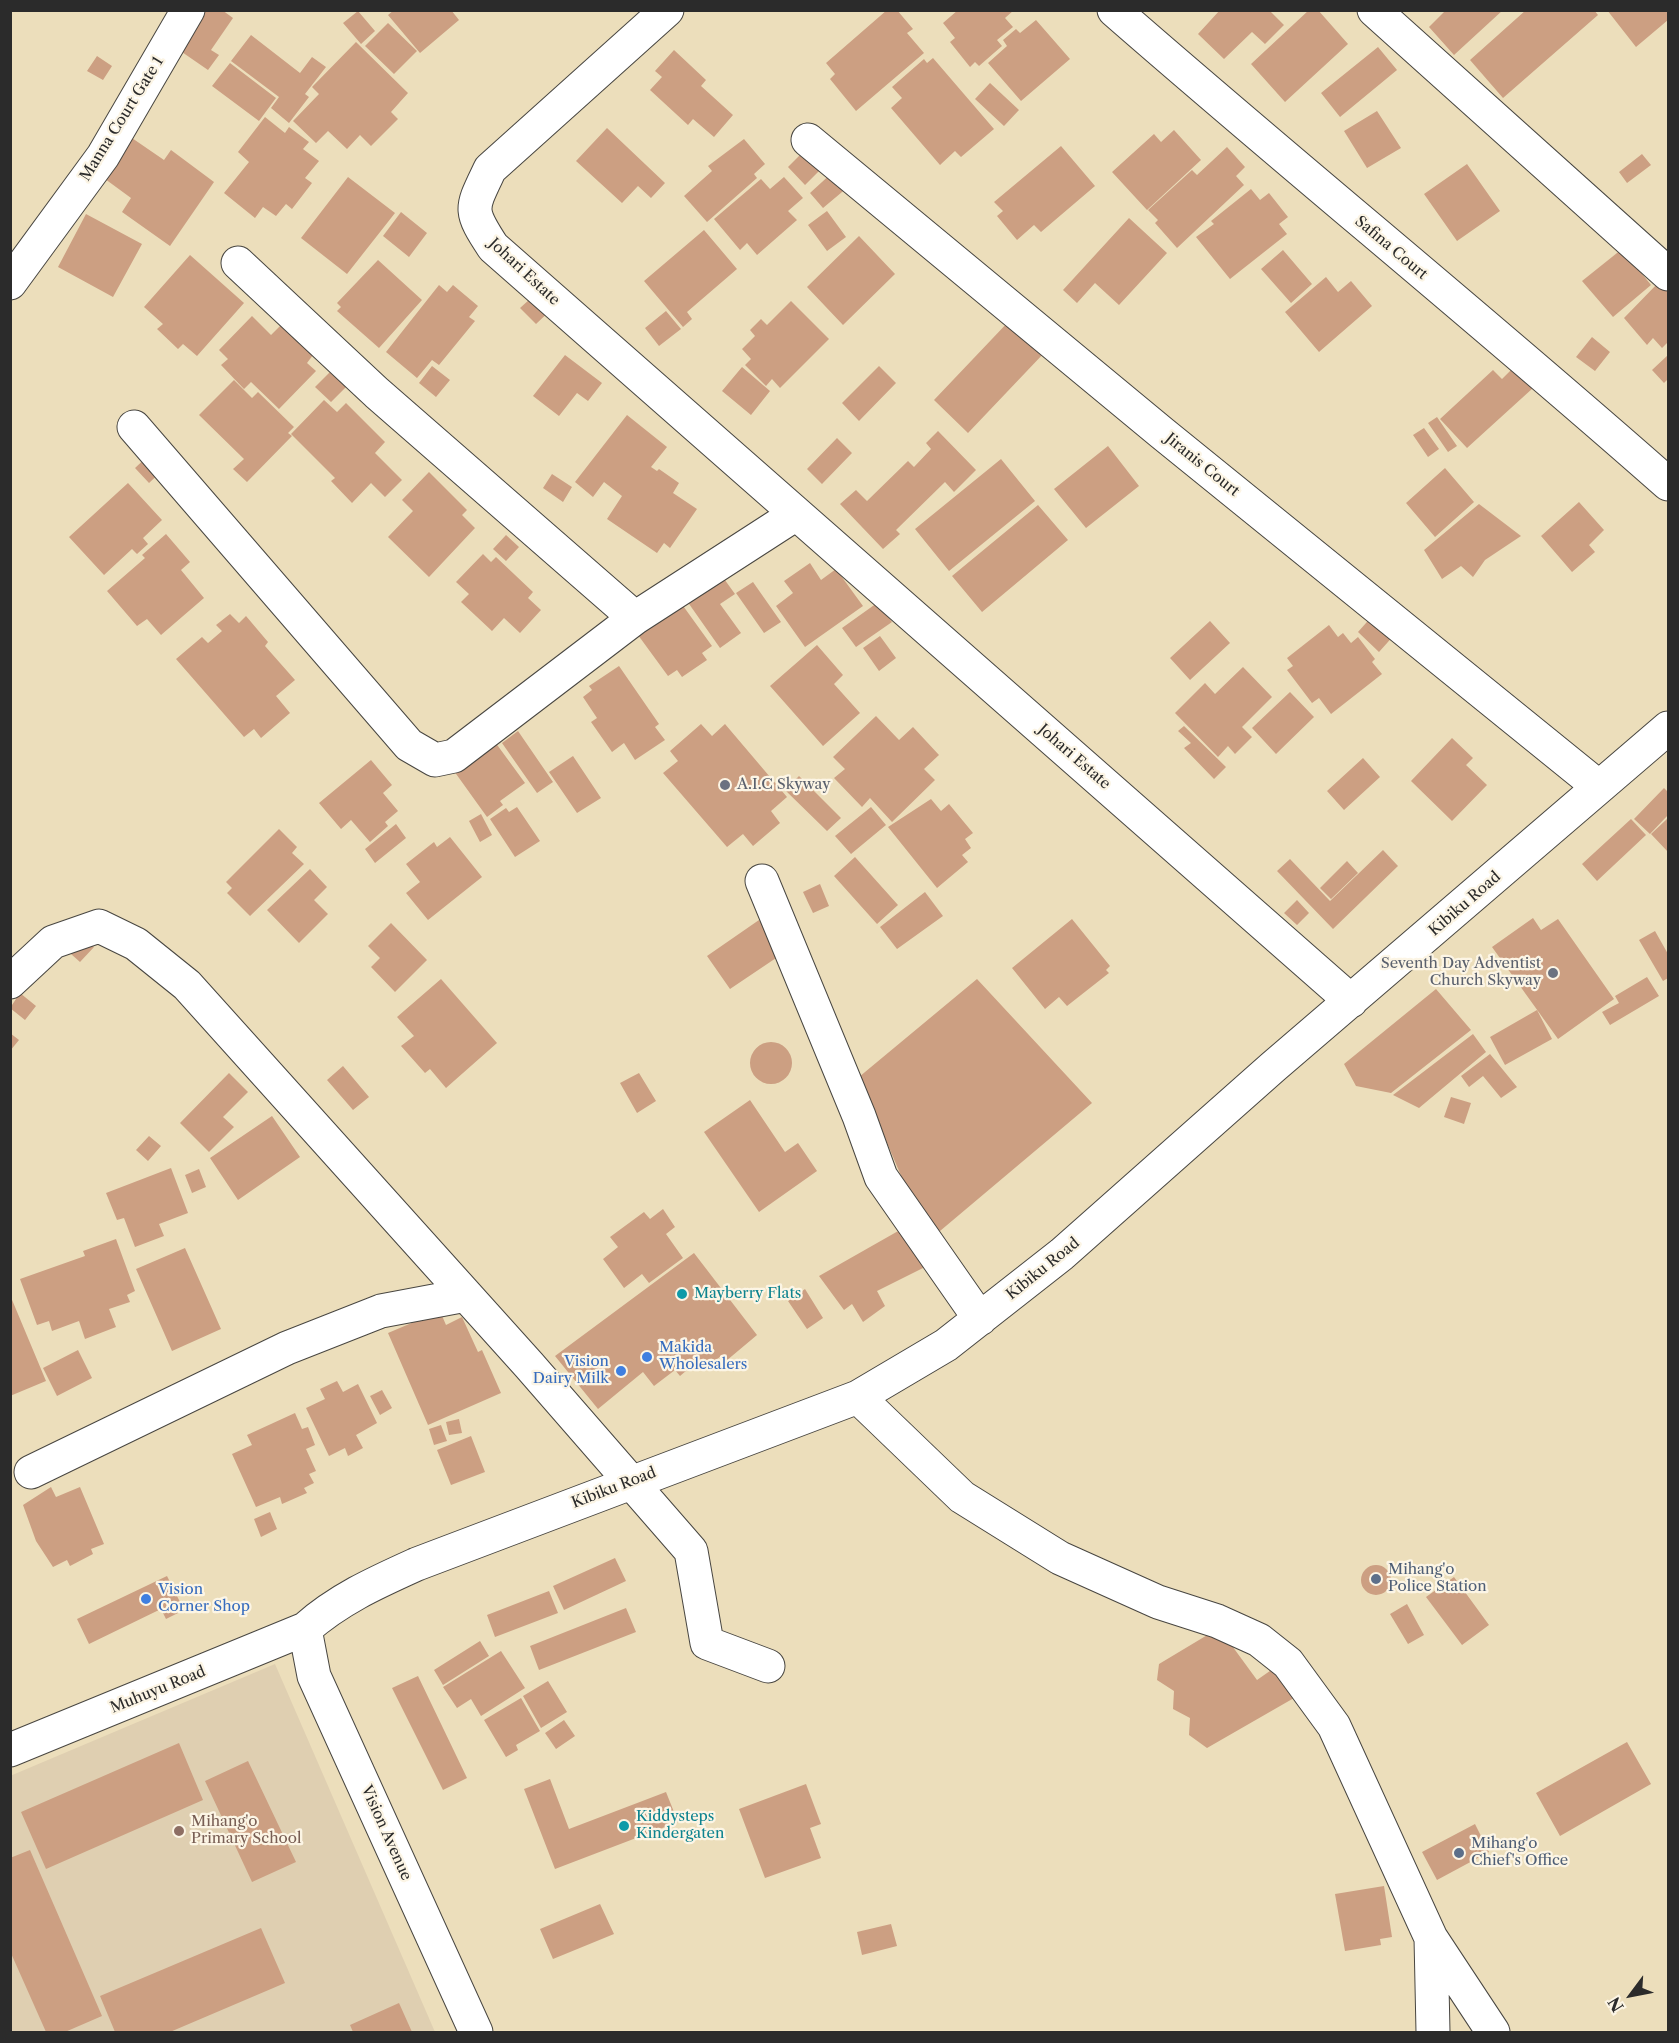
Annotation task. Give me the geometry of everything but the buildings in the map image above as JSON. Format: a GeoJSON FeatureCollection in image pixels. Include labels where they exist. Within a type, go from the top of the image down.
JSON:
{"type":"FeatureCollection","features":[{"type":"Feature","properties":{"kind":"street","name":"Manna Court Gate 1"},"geometry":{"type":"LineString","coordinates":[[10,283],[103,156],[188,10]]}},
{"type":"Feature","properties":{"kind":"street","name":"Johari Estate"},"geometry":{"type":"LineString","coordinates":[[667,10],[490,169],[474,203],[475,220],[493,247],[1351,1001]]}},
{"type":"Feature","properties":{"kind":"street","name":"Safina Court"},"geometry":{"type":"LineString","coordinates":[[1113,10],[1288,163],[1538,369],[1668,484]]}},
{"type":"Feature","properties":{"kind":"street"},"geometry":{"type":"LineString","coordinates":[[1374,10],[1668,274]]}},
{"type":"Feature","properties":{"kind":"street","name":"Jiranis Court"},"geometry":{"type":"LineString","coordinates":[[808,140],[1162,433],[1599,788]]}},
{"type":"Feature","properties":{"kind":"street"},"geometry":{"type":"LineString","coordinates":[[238,263],[377,393],[635,618]]}},
{"type":"Feature","properties":{"kind":"street"},"geometry":{"type":"LineString","coordinates":[[134,427],[409,745],[435,760],[454,756],[635,618],[796,514]]}},
{"type":"Feature","properties":{"kind":"street","name":"Kibiku Road"},"geometry":{"type":"LineString","coordinates":[[305,1629],[329,1608],[358,1590],[417,1564],[858,1397],[946,1345],[1062,1254],[1668,728]]}},
{"type":"Feature","properties":{"kind":"street"},"geometry":{"type":"LineString","coordinates":[[762,881],[859,1116],[881,1177],[980,1319]]}},
{"type":"Feature","properties":{"kind":"street"},"geometry":{"type":"LineString","coordinates":[[10,982],[53,942],[99,926],[136,944],[188,985],[633,1481],[691,1551],[707,1643],[768,1666]]}},
{"type":"Feature","properties":{"kind":"street"},"geometry":{"type":"LineString","coordinates":[[31,1472],[298,1344],[381,1311],[466,1295]]}},
{"type":"Feature","properties":{"kind":"street"},"geometry":{"type":"LineString","coordinates":[[858,1397],[962,1497],[1060,1558],[1158,1602],[1217,1621],[1259,1640],[1288,1663],[1334,1726],[1431,1938],[1493,2032]]}},
{"type":"Feature","properties":{"kind":"street","name":"Muhuyu Road"},"geometry":{"type":"LineString","coordinates":[[10,1750],[305,1629]]}},
{"type":"Feature","properties":{"kind":"street","name":"Vision Avenue"},"geometry":{"type":"LineString","coordinates":[[305,1629],[314,1676],[476,2032]]}},
{"type":"Feature","properties":{"kind":"street"},"geometry":{"type":"LineString","coordinates":[[1431,1938],[1433,2032]]}},
{"type":"Feature","properties":{"kind":"shaded area","name":"Mihang'o Primary School"},"geometry":{"type":"Polygon","coordinates":[[[275,1664],[435,2032],[11,2032],[10,1776],[275,1664]]]}},
{"type":"Feature","properties":{"kind":"place","name":"A.I.C Skyway"},"geometry":{"type":"Point","coordinates":[725,785]}},
{"type":"Feature","properties":{"kind":"place","name":"Seventh Day Adventist Church Skyway"},"geometry":{"type":"Point","coordinates":[1553,973]}},
{"type":"Feature","properties":{"kind":"place","name":"Mayberry Flats"},"geometry":{"type":"Point","coordinates":[682,1294]}},
{"type":"Feature","properties":{"kind":"place","name":"Makida Wholesalers"},"geometry":{"type":"Point","coordinates":[647,1357]}},
{"type":"Feature","properties":{"kind":"place","name":"Vision Dairy Milk"},"geometry":{"type":"Point","coordinates":[621,1371]}},
{"type":"Feature","properties":{"kind":"place","name":"Mihang'o Police Station"},"geometry":{"type":"Point","coordinates":[1376,1579]}},
{"type":"Feature","properties":{"kind":"place","name":"Vision Corner Shop"},"geometry":{"type":"Point","coordinates":[146,1599]}},
{"type":"Feature","properties":{"kind":"place","name":"Kiddysteps Kindergaten"},"geometry":{"type":"Point","coordinates":[624,1826]}},
{"type":"Feature","properties":{"kind":"place","name":"Mihang'o Primary School"},"geometry":{"type":"Point","coordinates":[179,1831]}},
{"type":"Feature","properties":{"kind":"place","name":"Mihang'o Chief's Office"},"geometry":{"type":"Point","coordinates":[1459,1853]}}]}
